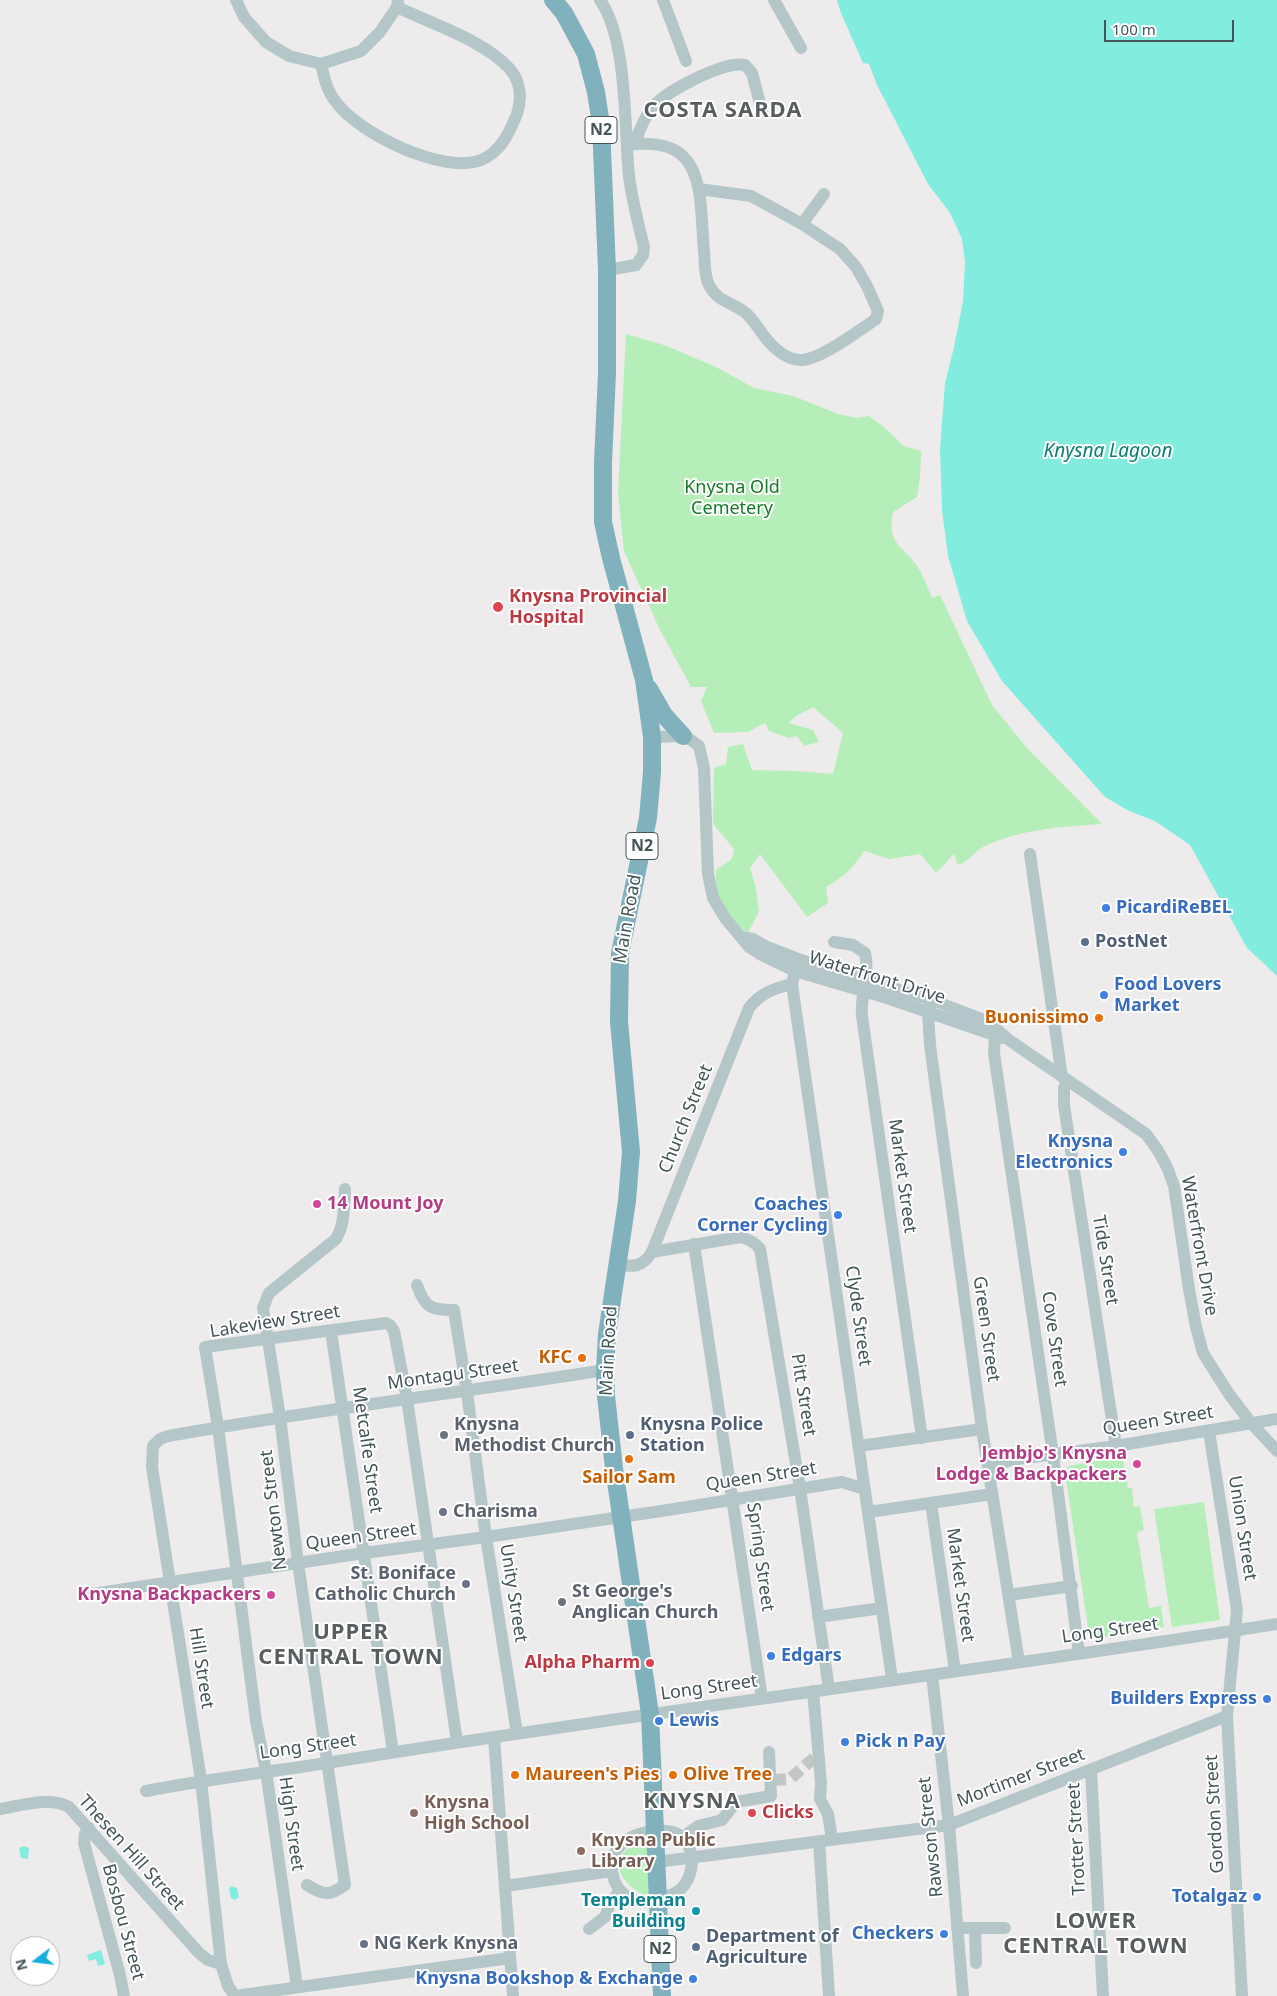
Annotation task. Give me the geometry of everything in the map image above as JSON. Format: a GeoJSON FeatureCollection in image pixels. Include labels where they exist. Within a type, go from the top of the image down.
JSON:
{"type":"FeatureCollection","features":[{"type":"Feature","properties":{"kind":"highway","name":"N2"},"geometry":{"type":"LineString","coordinates":[[553,0],[568,20],[586,54],[596,92],[601,134],[607,270],[607,372],[603,522],[644,680],[652,737]]}},
{"type":"Feature","properties":{"kind":"highway"},"geometry":{"type":"LineString","coordinates":[[644,680],[664,715],[683,736]]}},
{"type":"Feature","properties":{"kind":"highway","name":"Main Road"},"geometry":{"type":"LineString","coordinates":[[652,737],[652,772],[648,818],[620,953],[619,1022],[632,1152],[627,1201],[607,1334],[604,1370],[620,1516],[650,1714],[662,1996]]}},
{"type":"Feature","properties":{"kind":"street"},"geometry":{"type":"LineString","coordinates":[[236,0],[244,17],[266,42],[290,56],[321,64],[361,51],[380,32],[397,4],[458,34],[494,55],[509,67],[516,76],[520,102],[506,139],[490,156],[471,163],[448,161],[400,148],[381,138],[346,114],[335,101],[327,86],[321,64]]}},
{"type":"Feature","properties":{"kind":"street"},"geometry":{"type":"LineString","coordinates":[[600,0],[608,15],[618,51],[631,145],[632,197],[644,247],[640,261],[631,266],[607,270]]}},
{"type":"Feature","properties":{"kind":"street"},"geometry":{"type":"LineString","coordinates":[[663,0],[686,61]]}},
{"type":"Feature","properties":{"kind":"street"},"geometry":{"type":"LineString","coordinates":[[774,0],[801,48]]}},
{"type":"Feature","properties":{"kind":"street"},"geometry":{"type":"LineString","coordinates":[[631,145],[648,113],[662,98],[695,80],[737,64],[745,65],[752,73],[762,111]]}},
{"type":"Feature","properties":{"kind":"street"},"geometry":{"type":"LineString","coordinates":[[631,145],[673,148],[690,164],[699,189],[708,284],[718,297],[744,311],[774,348],[794,360],[802,360],[820,353],[876,320],[878,311],[867,286],[850,258],[840,249],[802,224],[751,196],[699,189]]}},
{"type":"Feature","properties":{"kind":"street"},"geometry":{"type":"LineString","coordinates":[[802,224],[824,194]]}},
{"type":"Feature","properties":{"kind":"street"},"geometry":{"type":"LineString","coordinates":[[652,737],[683,736]]}},
{"type":"Feature","properties":{"kind":"street","name":"Waterfront Drive"},"geometry":{"type":"LineString","coordinates":[[683,736],[699,746],[702,754],[708,874],[713,898],[725,918],[749,947],[760,954],[930,1006],[997,1033],[1041,1061],[1064,1079],[1146,1134],[1167,1167],[1174,1186],[1196,1327],[1203,1353],[1229,1394],[1251,1423],[1277,1451]]}},
{"type":"Feature","properties":{"kind":"street","name":"Tide Street"},"geometry":{"type":"LineString","coordinates":[[1030,854],[1057,1050],[1064,1079],[1064,1105],[1116,1446]]}},
{"type":"Feature","properties":{"kind":"street","name":"Market Street"},"geometry":{"type":"LineString","coordinates":[[834,942],[853,945],[865,953],[868,964],[863,985],[862,1016],[922,1438]]}},
{"type":"Feature","properties":{"kind":"street","name":"Clyde Street"},"geometry":{"type":"LineString","coordinates":[[798,965],[792,984],[892,1679]]}},
{"type":"Feature","properties":{"kind":"street","name":"Church Street"},"geometry":{"type":"LineString","coordinates":[[652,1252],[749,1008],[755,1000],[764,994],[775,988],[792,984]]}},
{"type":"Feature","properties":{"kind":"street","name":"Green Street"},"geometry":{"type":"LineString","coordinates":[[930,1006],[931,1055],[988,1470],[1019,1662]]}},
{"type":"Feature","properties":{"kind":"street","name":"Cove Street"},"geometry":{"type":"LineString","coordinates":[[997,1033],[994,1053],[1072,1586],[1079,1653]]}},
{"type":"Feature","properties":{"kind":"street"},"geometry":{"type":"LineString","coordinates":[[1041,1061],[1057,1050]]}},
{"type":"Feature","properties":{"kind":"street","name":"Newton Street"},"geometry":{"type":"LineString","coordinates":[[307,1885],[325,1894],[334,1892],[345,1885],[263,1308],[269,1293],[336,1239],[344,1216],[345,1188]]}},
{"type":"Feature","properties":{"kind":"street","name":"Pitt Street"},"geometry":{"type":"LineString","coordinates":[[652,1252],[740,1237],[748,1238],[756,1243],[760,1249],[800,1488],[829,1688]]}},
{"type":"Feature","properties":{"kind":"street","name":"Spring Street"},"geometry":{"type":"LineString","coordinates":[[694,1244],[734,1499],[762,1698]]}},
{"type":"Feature","properties":{"kind":"street"},"geometry":{"type":"LineString","coordinates":[[617,1265],[637,1266],[648,1259],[652,1252]]}},
{"type":"Feature","properties":{"kind":"street","name":"Unity Street"},"geometry":{"type":"LineString","coordinates":[[417,1286],[422,1300],[427,1305],[440,1310],[454,1310],[486,1537],[517,1733]]}},
{"type":"Feature","properties":{"kind":"street","name":"Lakeview Street"},"geometry":{"type":"LineString","coordinates":[[218,1427],[205,1346],[386,1323],[394,1331],[407,1399]]}},
{"type":"Feature","properties":{"kind":"street","name":"Metcalfe Street"},"geometry":{"type":"LineString","coordinates":[[331,1331],[344,1408],[393,1752]]}},
{"type":"Feature","properties":{"kind":"street","name":"Montagu Street"},"geometry":{"type":"LineString","coordinates":[[218,1427],[467,1392],[604,1370]]}},
{"type":"Feature","properties":{"kind":"street"},"geometry":{"type":"LineString","coordinates":[[407,1399],[457,1742]]}},
{"type":"Feature","properties":{"kind":"street","name":"Queen Street"},"geometry":{"type":"LineString","coordinates":[[988,1470],[1010,1460],[1116,1446],[1277,1419]]}},
{"type":"Feature","properties":{"kind":"street","name":"High Street"},"geometry":{"type":"LineString","coordinates":[[218,1427],[256,1721],[266,1771],[297,1988]]}},
{"type":"Feature","properties":{"kind":"street","name":"Hill Street"},"geometry":{"type":"LineString","coordinates":[[218,1427],[160,1439],[153,1446],[152,1467],[201,1780],[221,1964],[228,1986],[235,1996],[297,1988]]}},
{"type":"Feature","properties":{"kind":"street"},"geometry":{"type":"LineString","coordinates":[[859,1446],[982,1428]]}},
{"type":"Feature","properties":{"kind":"street","name":"Union Street"},"geometry":{"type":"LineString","coordinates":[[1209,1431],[1237,1610],[1235,1630]]}},
{"type":"Feature","properties":{"kind":"street","name":"Queen Street"},"geometry":{"type":"LineString","coordinates":[[986,1451],[1010,1460]]}},
{"type":"Feature","properties":{"kind":"street","name":"Queen Street"},"geometry":{"type":"LineString","coordinates":[[92,1594],[170,1584],[364,1553],[486,1537],[842,1482],[862,1470]]}},
{"type":"Feature","properties":{"kind":"street","name":"Queen Street"},"geometry":{"type":"LineString","coordinates":[[842,1482],[865,1489]]}},
{"type":"Feature","properties":{"kind":"street"},"geometry":{"type":"LineString","coordinates":[[869,1512],[992,1494]]}},
{"type":"Feature","properties":{"kind":"street","name":"Market Street"},"geometry":{"type":"LineString","coordinates":[[930,1503],[955,1672]]}},
{"type":"Feature","properties":{"kind":"street"},"geometry":{"type":"LineString","coordinates":[[1009,1596],[1072,1586]]}},
{"type":"Feature","properties":{"kind":"street"},"geometry":{"type":"LineString","coordinates":[[818,1617],[882,1608]]}},
{"type":"Feature","properties":{"kind":"street","name":"Long Street"},"geometry":{"type":"LineString","coordinates":[[146,1791],[201,1780],[328,1763],[517,1733],[892,1679],[955,1672],[1277,1624]]}},
{"type":"Feature","properties":{"kind":"street","name":"Gordon Street"},"geometry":{"type":"LineString","coordinates":[[1235,1630],[1227,1716],[1242,1996]]}},
{"type":"Feature","properties":{"kind":"street","name":"Rawson Street"},"geometry":{"type":"LineString","coordinates":[[932,1675],[949,1825],[963,1996]]}},
{"type":"Feature","properties":{"kind":"street"},"geometry":{"type":"LineString","coordinates":[[813,1691],[816,1754],[821,1783],[820,1800],[828,1814],[826,1840],[826,1947],[829,1996]]}},
{"type":"Feature","properties":{"kind":"street","name":"Mortimer Street"},"geometry":{"type":"LineString","coordinates":[[656,1862],[949,1825],[1227,1716]]}},
{"type":"Feature","properties":{"kind":"street"},"geometry":{"type":"LineString","coordinates":[[494,1737],[513,1996]]}},
{"type":"Feature","properties":{"kind":"street"},"geometry":{"type":"LineString","coordinates":[[682,1838],[698,1826],[722,1820],[736,1802],[771,1796],[772,1780],[769,1752]]}},
{"type":"Feature","properties":{"kind":"street","name":"Trotter Street"},"geometry":{"type":"LineString","coordinates":[[1092,1770],[1103,1996]]}},
{"type":"Feature","properties":{"kind":"street","name":"Thesen Hill Street"},"geometry":{"type":"LineString","coordinates":[[0,1809],[47,1802],[63,1804],[74,1810],[199,1954],[212,1963],[221,1964]]}},
{"type":"Feature","properties":{"kind":"street","name":"Bosbou Street"},"geometry":{"type":"LineString","coordinates":[[89,1828],[85,1834],[84,1844],[124,1996]]}},
{"type":"Feature","properties":{"kind":"street"},"geometry":{"type":"LineString","coordinates":[[667,1830],[678,1833],[682,1838],[692,1858],[692,1873],[685,1887],[672,1895],[638,1902],[620,1890],[614,1881],[612,1861],[621,1844],[637,1834],[667,1830]]}},
{"type":"Feature","properties":{"kind":"street"},"geometry":{"type":"LineString","coordinates":[[505,1886],[612,1870]]}},
{"type":"Feature","properties":{"kind":"street"},"geometry":{"type":"LineString","coordinates":[[589,1929],[605,1917],[610,1904],[620,1890]]}},
{"type":"Feature","properties":{"kind":"street"},"geometry":{"type":"LineString","coordinates":[[957,1928],[1005,1928]]}},
{"type":"Feature","properties":{"kind":"street"},"geometry":{"type":"LineString","coordinates":[[975,1929],[976,1963]]}},
{"type":"Feature","properties":{"kind":"street"},"geometry":{"type":"LineString","coordinates":[[297,1988],[510,1958]]}},
{"type":"Feature","properties":{"kind":"green space","name":"Knysna Old Cemetery"},"geometry":{"type":"Polygon","coordinates":[[[626,334],[667,346],[716,367],[754,388],[793,396],[838,414],[857,418],[869,416],[904,446],[921,451],[917,497],[893,512],[892,532],[894,539],[914,561],[932,598],[940,595],[992,705],[1027,748],[1102,824],[1071,826],[1011,836],[983,847],[965,862],[958,865],[954,854],[936,873],[920,854],[889,859],[864,851],[848,872],[826,887],[828,903],[807,917],[760,854],[750,868],[756,888],[759,911],[748,933],[735,924],[716,897],[716,870],[732,859],[734,849],[713,824],[714,768],[726,764],[728,747],[743,744],[752,770],[833,774],[843,733],[813,707],[789,723],[813,730],[819,742],[804,746],[797,736],[789,738],[769,731],[765,723],[748,732],[714,733],[701,701],[707,687],[691,687],[660,630],[624,551],[618,492],[626,334]]]}},
{"type":"Feature","properties":{"kind":"green space"},"geometry":{"type":"Polygon","coordinates":[[[1122,1456],[1128,1488],[1132,1488],[1134,1507],[1140,1506],[1144,1530],[1137,1532],[1149,1608],[1161,1606],[1164,1627],[1095,1638],[1089,1635],[1065,1472],[1069,1466],[1122,1456]]]}},
{"type":"Feature","properties":{"kind":"green space"},"geometry":{"type":"Polygon","coordinates":[[[1204,1502],[1220,1620],[1172,1627],[1154,1509],[1204,1502]]]}},
{"type":"Feature","properties":{"kind":"green space"},"geometry":{"type":"Polygon","coordinates":[[[646,1839],[650,1898],[629,1885],[620,1869],[620,1860],[624,1852],[646,1839]]]}},
{"type":"Feature","properties":{"kind":"water","name":"Knysna Lagoon"},"geometry":{"type":"Polygon","coordinates":[[[837,0],[1277,0],[1277,976],[1247,948],[1190,845],[1155,821],[1129,811],[1105,797],[1002,681],[967,621],[948,556],[942,510],[940,449],[945,383],[963,301],[965,262],[962,239],[950,213],[928,184],[877,85],[869,64],[863,63],[837,0]]]}},
{"type":"Feature","properties":{"kind":"water"},"geometry":{"type":"Polygon","coordinates":[[[24,1846],[29,1848],[28,1859],[21,1858],[19,1848],[24,1846]]]}},
{"type":"Feature","properties":{"kind":"water"},"geometry":{"type":"Polygon","coordinates":[[[231,1886],[237,1888],[239,1897],[235,1900],[231,1898],[229,1890],[231,1886]]]}},
{"type":"Feature","properties":{"kind":"water"},"geometry":{"type":"Polygon","coordinates":[[[101,1950],[105,1964],[98,1966],[96,1959],[89,1961],[87,1955],[101,1950]]]}},
{"type":"Feature","properties":{"kind":"tunnel"},"geometry":{"type":"LineString","coordinates":[[774,1780],[790,1779],[815,1757]]}},
{"type":"Feature","properties":{"kind":"place","name":"Knysna Provincial Hospital"},"geometry":{"type":"Point","coordinates":[498,607]}},
{"type":"Feature","properties":{"kind":"place","name":"PicardiReBEL"},"geometry":{"type":"Point","coordinates":[1106,908]}},
{"type":"Feature","properties":{"kind":"place","name":"PostNet"},"geometry":{"type":"Point","coordinates":[1085,942]}},
{"type":"Feature","properties":{"kind":"place","name":"Food Lovers Market"},"geometry":{"type":"Point","coordinates":[1104,995]}},
{"type":"Feature","properties":{"kind":"place","name":"Buonissimo"},"geometry":{"type":"Point","coordinates":[1099,1018]}},
{"type":"Feature","properties":{"kind":"place","name":"Knysna Electronics"},"geometry":{"type":"Point","coordinates":[1123,1152]}},
{"type":"Feature","properties":{"kind":"place","name":"14 Mount Joy"},"geometry":{"type":"Point","coordinates":[317,1204]}},
{"type":"Feature","properties":{"kind":"place","name":"Coaches Corner Cycling"},"geometry":{"type":"Point","coordinates":[838,1215]}},
{"type":"Feature","properties":{"kind":"place","name":"KFC"},"geometry":{"type":"Point","coordinates":[582,1358]}},
{"type":"Feature","properties":{"kind":"place","name":"Knysna Methodist Church"},"geometry":{"type":"Point","coordinates":[444,1435]}},
{"type":"Feature","properties":{"kind":"place","name":"Knysna Police Station"},"geometry":{"type":"Point","coordinates":[630,1435]}},
{"type":"Feature","properties":{"kind":"place","name":"Sailor Sam"},"geometry":{"type":"Point","coordinates":[629,1459]}},
{"type":"Feature","properties":{"kind":"place","name":"Jembjo's Knysna Lodge & Backpackers"},"geometry":{"type":"Point","coordinates":[1137,1464]}},
{"type":"Feature","properties":{"kind":"place","name":"Charisma"},"geometry":{"type":"Point","coordinates":[443,1512]}},
{"type":"Feature","properties":{"kind":"place","name":"St. Boniface Catholic Church"},"geometry":{"type":"Point","coordinates":[466,1584]}},
{"type":"Feature","properties":{"kind":"place","name":"Knysna Backpackers"},"geometry":{"type":"Point","coordinates":[271,1595]}},
{"type":"Feature","properties":{"kind":"place","name":"St George's Anglican Church"},"geometry":{"type":"Point","coordinates":[562,1602]}},
{"type":"Feature","properties":{"kind":"place","name":"Edgars"},"geometry":{"type":"Point","coordinates":[771,1656]}},
{"type":"Feature","properties":{"kind":"place","name":"Alpha Pharm"},"geometry":{"type":"Point","coordinates":[650,1663]}},
{"type":"Feature","properties":{"kind":"place","name":"Builders Express"},"geometry":{"type":"Point","coordinates":[1267,1699]}},
{"type":"Feature","properties":{"kind":"place","name":"Lewis"},"geometry":{"type":"Point","coordinates":[659,1721]}},
{"type":"Feature","properties":{"kind":"place","name":"Pick n Pay"},"geometry":{"type":"Point","coordinates":[845,1742]}},
{"type":"Feature","properties":{"kind":"place","name":"Maureen's Pies"},"geometry":{"type":"Point","coordinates":[515,1775]}},
{"type":"Feature","properties":{"kind":"place","name":"Olive Tree"},"geometry":{"type":"Point","coordinates":[673,1775]}},
{"type":"Feature","properties":{"kind":"place","name":"Knysna High School"},"geometry":{"type":"Point","coordinates":[414,1813]}},
{"type":"Feature","properties":{"kind":"place","name":"Clicks"},"geometry":{"type":"Point","coordinates":[752,1813]}},
{"type":"Feature","properties":{"kind":"place","name":"Knysna Public Library"},"geometry":{"type":"Point","coordinates":[581,1851]}},
{"type":"Feature","properties":{"kind":"place","name":"Totalgaz"},"geometry":{"type":"Point","coordinates":[1257,1897]}},
{"type":"Feature","properties":{"kind":"place","name":"Templeman Building"},"geometry":{"type":"Point","coordinates":[696,1911]}},
{"type":"Feature","properties":{"kind":"place","name":"Checkers"},"geometry":{"type":"Point","coordinates":[944,1934]}},
{"type":"Feature","properties":{"kind":"place","name":"NG Kerk Knysna"},"geometry":{"type":"Point","coordinates":[364,1944]}},
{"type":"Feature","properties":{"kind":"place","name":"Department of Agriculture"},"geometry":{"type":"Point","coordinates":[696,1947]}},
{"type":"Feature","properties":{"kind":"place","name":"Knysna Bookshop & Exchange"},"geometry":{"type":"Point","coordinates":[693,1979]}},
{"type":"Feature","properties":{"kind":"district","name":"COSTA SARDA"},"geometry":{"type":"Point","coordinates":[723,111]}},
{"type":"Feature","properties":{"kind":"district","name":"UPPER CENTRAL TOWN"},"geometry":{"type":"Point","coordinates":[351,1646]}},
{"type":"Feature","properties":{"kind":"district","name":"KNYSNA"},"geometry":{"type":"Point","coordinates":[692,1802]}},
{"type":"Feature","properties":{"kind":"district","name":"LOWER CENTRAL TOWN"},"geometry":{"type":"Point","coordinates":[1096,1934]}}]}
